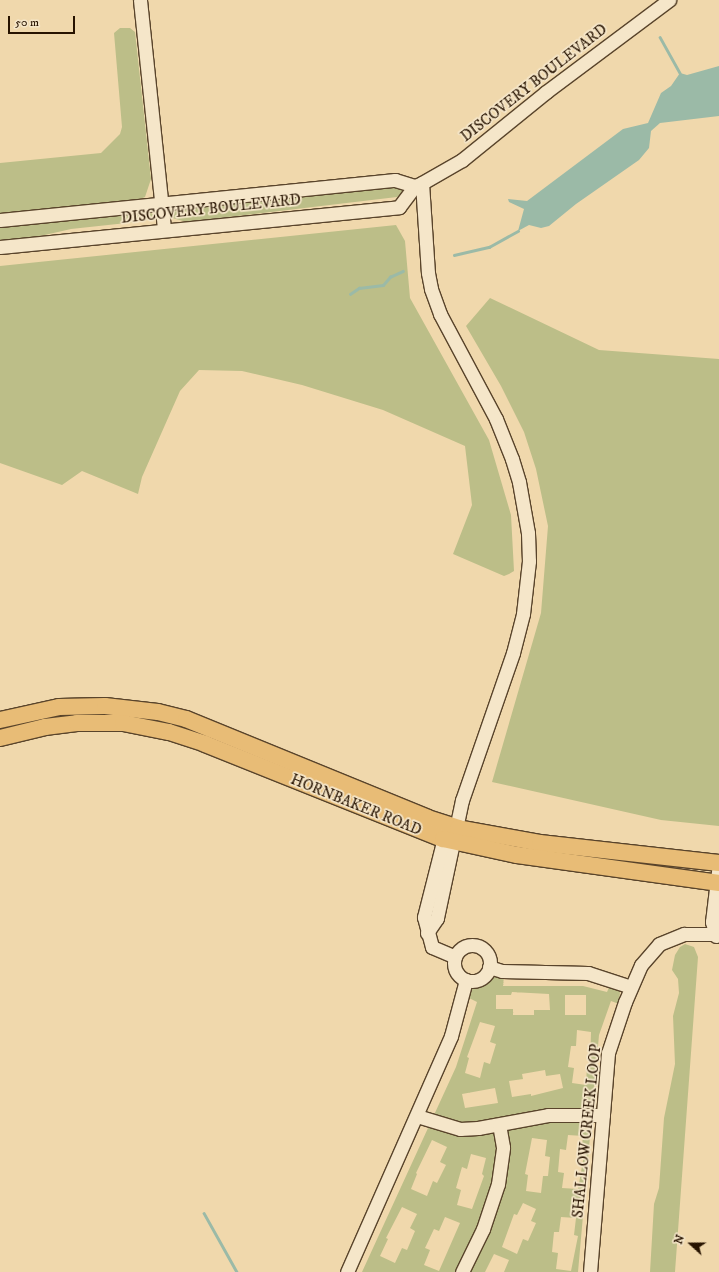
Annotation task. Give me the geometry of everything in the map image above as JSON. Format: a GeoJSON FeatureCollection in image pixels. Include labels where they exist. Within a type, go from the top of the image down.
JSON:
{"type":"FeatureCollection","features":[{"type":"Feature","properties":{"kind":"main road","name":"HORNBAKER ROAD"},"geometry":{"type":"LineString","coordinates":[[0,720],[59,707],[105,706],[158,712],[205,727],[451,833],[719,863]]}},
{"type":"Feature","properties":{"kind":"main road","name":"HORNBAKER ROAD"},"geometry":{"type":"LineString","coordinates":[[0,738],[45,727],[77,723],[123,723],[169,732],[451,833],[517,855],[718,883]]}},
{"type":"Feature","properties":{"kind":"street"},"geometry":{"type":"LineString","coordinates":[[140,0],[164,230]]}},
{"type":"Feature","properties":{"kind":"street","name":"DISCOVERY BOULEVARD"},"geometry":{"type":"LineString","coordinates":[[0,247],[399,207],[419,184],[462,160],[551,88],[670,0]]}},
{"type":"Feature","properties":{"kind":"street","name":"DISCOVERY BOULEVARD"},"geometry":{"type":"LineString","coordinates":[[0,220],[395,180],[419,184]]}},
{"type":"Feature","properties":{"kind":"street"},"geometry":{"type":"LineString","coordinates":[[419,184],[431,289],[440,314],[505,441],[519,482],[528,532],[529,561],[523,614],[499,696],[462,800],[424,917],[427,933],[432,947],[455,957]]}},
{"type":"Feature","properties":{"kind":"street","name":"SHALLOW CREEK LOOP"},"geometry":{"type":"LineString","coordinates":[[590,1272],[608,1053],[631,987],[641,965],[659,944],[684,934],[717,935],[712,922],[718,883],[719,863]]}},
{"type":"Feature","properties":{"kind":"street"},"geometry":{"type":"LineString","coordinates":[[468,946],[478,946],[487,953],[489,967],[482,978],[466,980],[455,968],[455,957],[468,946]]}},
{"type":"Feature","properties":{"kind":"street"},"geometry":{"type":"LineString","coordinates":[[489,967],[502,971],[588,973],[631,987]]}},
{"type":"Feature","properties":{"kind":"street"},"geometry":{"type":"LineString","coordinates":[[347,1272],[451,1036],[466,980]]}},
{"type":"Feature","properties":{"kind":"street"},"geometry":{"type":"LineString","coordinates":[[417,1116],[460,1129],[499,1125],[548,1115],[603,1115]]}},
{"type":"Feature","properties":{"kind":"street"},"geometry":{"type":"LineString","coordinates":[[462,1272],[483,1229],[498,1184],[503,1148],[499,1125]]}},
{"type":"Feature","properties":{"kind":"green space"},"geometry":{"type":"Polygon","coordinates":[[[120,28],[130,28],[135,32],[151,179],[145,197],[135,201],[0,214],[0,163],[101,153],[120,134],[122,127],[114,33],[120,28]]]}},
{"type":"Feature","properties":{"kind":"green space"},"geometry":{"type":"Polygon","coordinates":[[[393,184],[405,192],[397,197],[187,222],[172,218],[171,214],[178,207],[393,184]]]}},
{"type":"Feature","properties":{"kind":"green space"},"geometry":{"type":"Polygon","coordinates":[[[147,210],[154,215],[145,221],[71,229],[36,237],[0,242],[0,226],[147,210]]]}},
{"type":"Feature","properties":{"kind":"green space"},"geometry":{"type":"Polygon","coordinates":[[[396,225],[405,241],[410,298],[489,440],[511,515],[514,571],[504,576],[453,554],[472,505],[465,446],[383,410],[302,385],[242,371],[199,370],[180,391],[142,477],[138,494],[82,471],[62,485],[0,463],[0,266],[396,225]]]}},
{"type":"Feature","properties":{"kind":"green space"},"geometry":{"type":"Polygon","coordinates":[[[490,298],[599,350],[719,359],[719,826],[661,820],[492,782],[541,613],[548,526],[536,469],[524,432],[501,386],[466,326],[490,298]]]}},
{"type":"Feature","properties":{"kind":"green space"},"geometry":{"type":"Polygon","coordinates":[[[685,944],[694,947],[698,957],[675,1272],[650,1272],[654,1204],[659,1188],[664,1118],[675,1064],[673,1016],[679,993],[678,979],[672,970],[675,955],[680,947],[685,944]]]}},
{"type":"Feature","properties":{"kind":"green space"},"geometry":{"type":"Polygon","coordinates":[[[493,976],[504,976],[503,986],[583,986],[607,992],[610,985],[620,992],[619,1004],[611,1001],[599,1035],[578,1272],[504,1272],[509,1260],[494,1254],[485,1272],[362,1272],[456,1067],[477,1002],[469,998],[472,989],[493,976]],[[512,992],[511,995],[496,995],[496,1009],[513,1009],[513,1015],[534,1015],[534,1010],[550,1010],[549,994],[512,992]],[[565,995],[565,1015],[586,1015],[586,995],[565,995]],[[480,1022],[467,1057],[469,1058],[465,1073],[480,1078],[484,1062],[490,1064],[496,1044],[490,1042],[495,1026],[480,1022]],[[577,1030],[576,1046],[571,1046],[568,1067],[574,1068],[572,1083],[586,1085],[587,1066],[590,1066],[591,1032],[577,1030]],[[545,1070],[522,1074],[523,1079],[509,1081],[512,1097],[531,1094],[531,1096],[563,1088],[560,1074],[546,1076],[545,1070]],[[495,1088],[462,1094],[465,1108],[498,1103],[495,1088]],[[568,1135],[566,1150],[560,1149],[558,1172],[564,1173],[562,1188],[578,1189],[584,1155],[581,1155],[583,1136],[568,1135]],[[532,1138],[525,1174],[528,1175],[526,1191],[541,1193],[543,1176],[548,1176],[550,1157],[545,1156],[547,1140],[532,1138]],[[432,1140],[416,1173],[417,1174],[411,1189],[427,1196],[433,1181],[437,1183],[446,1165],[440,1162],[447,1147],[432,1140]],[[471,1154],[467,1169],[462,1167],[456,1188],[461,1190],[457,1205],[472,1209],[484,1176],[482,1174],[486,1158],[471,1154]],[[523,1203],[517,1215],[514,1214],[502,1247],[517,1254],[523,1239],[528,1241],[536,1223],[531,1221],[536,1209],[523,1203]],[[402,1207],[386,1238],[388,1239],[380,1256],[395,1263],[402,1248],[407,1250],[415,1231],[410,1228],[417,1214],[402,1207]],[[445,1217],[439,1231],[434,1229],[425,1248],[430,1250],[424,1265],[439,1271],[460,1223],[445,1217]],[[561,1217],[559,1232],[554,1232],[552,1252],[558,1253],[556,1269],[571,1271],[578,1236],[574,1235],[576,1218],[561,1217]]]}},
{"type":"Feature","properties":{"kind":"shaded area"},"geometry":{"type":"Polygon","coordinates":[[[719,66],[719,116],[660,123],[651,131],[649,148],[639,160],[576,204],[549,226],[541,228],[529,225],[518,231],[524,209],[509,202],[508,199],[527,201],[623,129],[648,123],[661,93],[671,86],[680,73],[687,75],[719,66]]]}},
{"type":"Feature","properties":{"kind":"waterway"},"geometry":{"type":"LineString","coordinates":[[660,37],[680,73]]}},
{"type":"Feature","properties":{"kind":"waterway"},"geometry":{"type":"LineString","coordinates":[[454,255],[489,247],[518,231]]}},
{"type":"Feature","properties":{"kind":"waterway"},"geometry":{"type":"LineString","coordinates":[[350,294],[359,288],[383,285],[390,277],[403,271]]}},
{"type":"Feature","properties":{"kind":"waterway"},"geometry":{"type":"LineString","coordinates":[[204,1213],[237,1272]]}}]}
